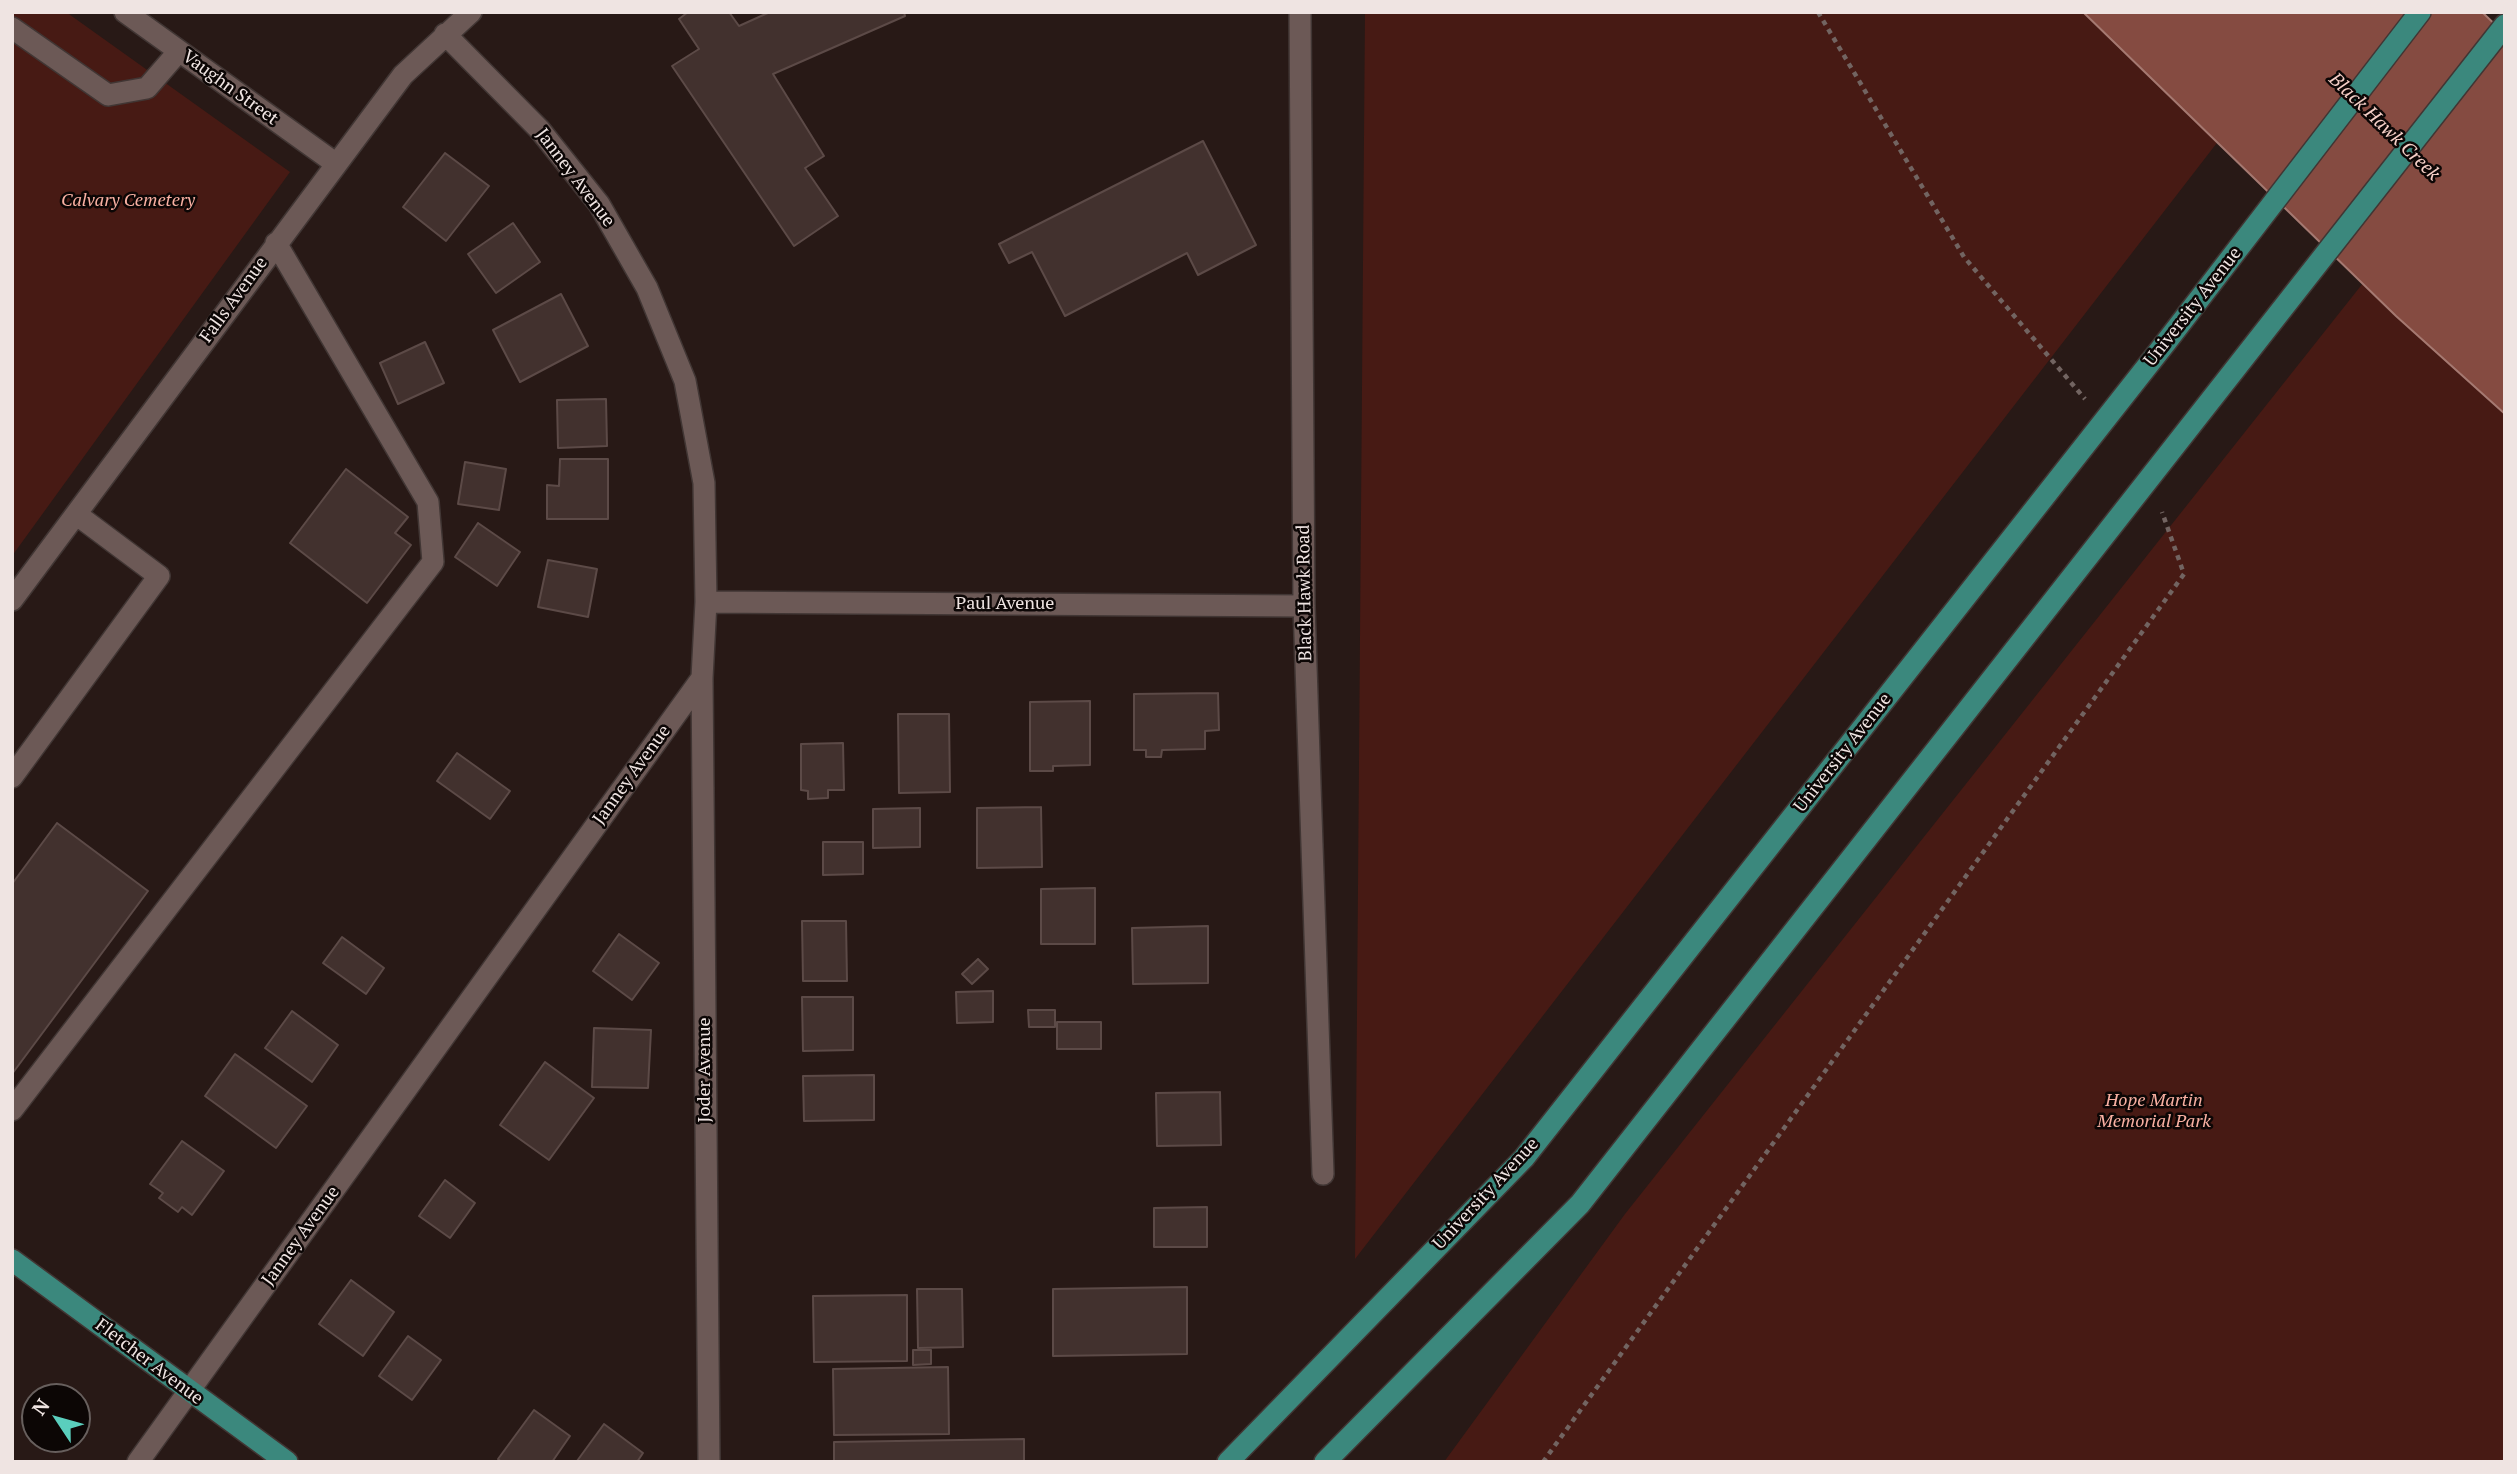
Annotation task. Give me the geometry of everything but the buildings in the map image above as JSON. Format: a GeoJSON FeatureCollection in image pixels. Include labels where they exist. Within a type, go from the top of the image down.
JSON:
{"type":"FeatureCollection","features":[{"type":"Feature","properties":{"kind":"main road","name":"University Avenue"},"geometry":{"type":"LineString","coordinates":[[1228,1462],[1524,1158],[2167,341],[2420,12]]}},
{"type":"Feature","properties":{"kind":"main road"},"geometry":{"type":"LineString","coordinates":[[1325,1462],[1580,1205],[2221,383],[2505,25]]}},
{"type":"Feature","properties":{"kind":"main road","name":"Fletcher Avenue"},"geometry":{"type":"LineString","coordinates":[[12,1260],[287,1462]]}},
{"type":"Feature","properties":{"kind":"street","name":"Vaughn Street"},"geometry":{"type":"LineString","coordinates":[[125,12],[335,163]]}},
{"type":"Feature","properties":{"kind":"street","name":"Falls Avenue"},"geometry":{"type":"LineString","coordinates":[[15,591],[76,514],[403,75],[471,12]]}},
{"type":"Feature","properties":{"kind":"street","name":"Black Hawk Road"},"geometry":{"type":"LineString","coordinates":[[1300,12],[1304,606],[1323,1174]]}},
{"type":"Feature","properties":{"kind":"street"},"geometry":{"type":"LineString","coordinates":[[12,27],[108,95],[147,88],[179,51]]}},
{"type":"Feature","properties":{"kind":"street","name":"Janney Avenue"},"geometry":{"type":"LineString","coordinates":[[138,1462],[702,678],[706,601],[704,483],[685,381],[648,288],[599,204],[540,130],[445,34]]}},
{"type":"Feature","properties":{"kind":"street"},"geometry":{"type":"LineString","coordinates":[[12,1110],[433,562],[428,502],[276,243]]}},
{"type":"Feature","properties":{"kind":"street"},"geometry":{"type":"LineString","coordinates":[[12,777],[159,576],[76,514]]}},
{"type":"Feature","properties":{"kind":"street","name":"Paul Avenue"},"geometry":{"type":"LineString","coordinates":[[706,601],[1304,606]]}},
{"type":"Feature","properties":{"kind":"street","name":"Joder Avenue"},"geometry":{"type":"LineString","coordinates":[[702,678],[709,1462]]}},
{"type":"Feature","properties":{"kind":"green space","name":"Calvary Cemetery"},"geometry":{"type":"Polygon","coordinates":[[[12,12],[66,12],[290,172],[12,556],[12,12]]]}},
{"type":"Feature","properties":{"kind":"green space"},"geometry":{"type":"Polygon","coordinates":[[[1365,12],[2318,12],[1355,1259],[1365,12]]]}},
{"type":"Feature","properties":{"kind":"green space","name":"Hope Martin Memorial Park"},"geometry":{"type":"Polygon","coordinates":[[[2505,104],[2505,1462],[1444,1462],[1625,1214],[2505,104]]]}},
{"type":"Feature","properties":{"kind":"water","name":"Black Hawk Creek"},"geometry":{"type":"Polygon","coordinates":[[[2083,12],[2482,12],[2505,34],[2505,414],[2396,316],[2083,12]]]}}]}
